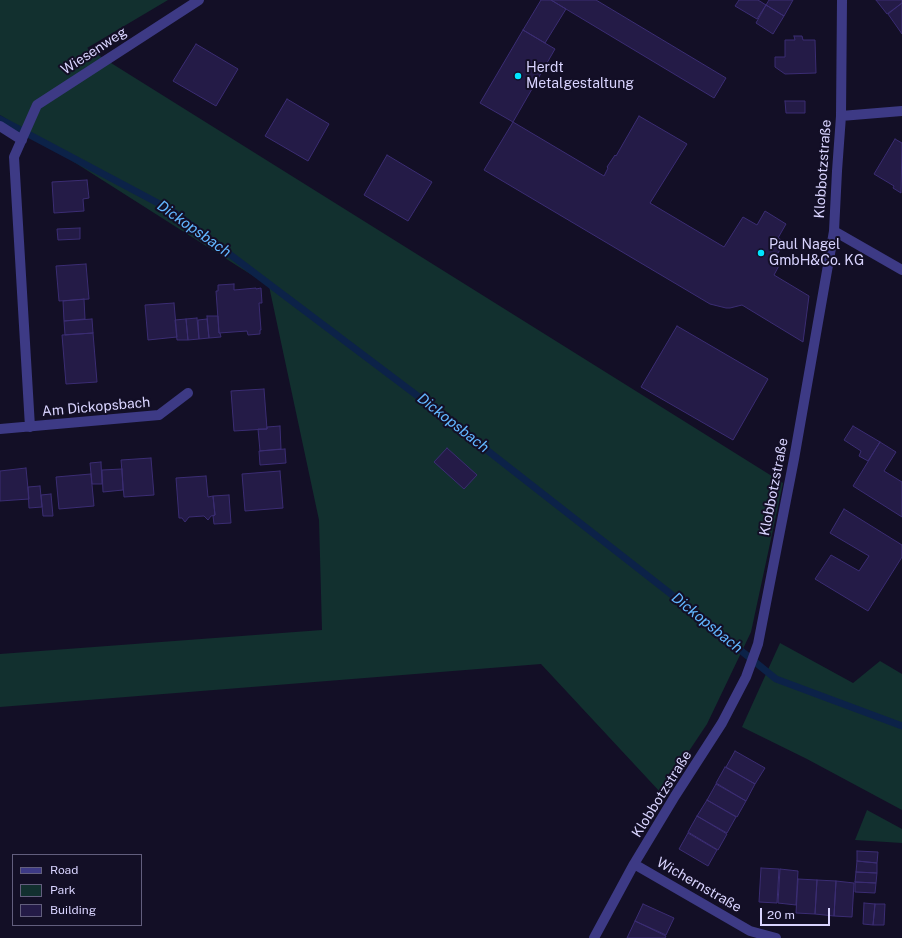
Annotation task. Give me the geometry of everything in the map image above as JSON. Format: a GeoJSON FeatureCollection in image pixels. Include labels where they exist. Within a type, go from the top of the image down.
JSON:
{"type":"FeatureCollection","features":[{"type":"Feature","properties":{"kind":"street","name":"Wiesenweg"},"geometry":{"type":"LineString","coordinates":[[30,427],[14,157],[37,106],[199,0]]}},
{"type":"Feature","properties":{"kind":"street","name":"Klobbotzstraße"},"geometry":{"type":"LineString","coordinates":[[594,938],[634,864],[722,723],[746,677],[758,644],[794,459],[834,231],[841,116],[842,0]]}},
{"type":"Feature","properties":{"kind":"street"},"geometry":{"type":"LineString","coordinates":[[841,116],[902,111]]}},
{"type":"Feature","properties":{"kind":"street"},"geometry":{"type":"LineString","coordinates":[[0,126],[24,135]]}},
{"type":"Feature","properties":{"kind":"street"},"geometry":{"type":"LineString","coordinates":[[834,231],[902,270]]}},
{"type":"Feature","properties":{"kind":"street","name":"Am Dickopsbach"},"geometry":{"type":"LineString","coordinates":[[0,429],[159,415],[188,394]]}},
{"type":"Feature","properties":{"kind":"street","name":"Wichernstraße"},"geometry":{"type":"LineString","coordinates":[[634,864],[749,934],[776,938]]}},
{"type":"Feature","properties":{"kind":"green space"},"geometry":{"type":"Polygon","coordinates":[[[0,0],[168,0],[87,48],[783,483],[751,632],[707,724],[661,793],[541,664],[0,707],[0,654],[322,630],[319,520],[269,286],[0,115],[0,0]]]}},
{"type":"Feature","properties":{"kind":"green space"},"geometry":{"type":"Polygon","coordinates":[[[780,643],[853,683],[880,661],[902,674],[902,810],[807,759],[742,727],[780,643]]]}},
{"type":"Feature","properties":{"kind":"green space"},"geometry":{"type":"Polygon","coordinates":[[[867,810],[902,829],[902,843],[855,840],[867,810]]]}},
{"type":"Feature","properties":{"kind":"building"},"geometry":{"type":"Polygon","coordinates":[[[541,0],[551,0],[566,9],[545,43],[523,30],[541,0]]]}},
{"type":"Feature","properties":{"kind":"building"},"geometry":{"type":"Polygon","coordinates":[[[551,0],[596,0],[726,78],[714,98],[551,0]]]}},
{"type":"Feature","properties":{"kind":"building"},"geometry":{"type":"Polygon","coordinates":[[[739,0],[758,0],[766,5],[757,19],[735,6],[739,0]]]}},
{"type":"Feature","properties":{"kind":"building"},"geometry":{"type":"Polygon","coordinates":[[[769,0],[793,0],[784,16],[766,5],[769,0]]]}},
{"type":"Feature","properties":{"kind":"building"},"geometry":{"type":"Polygon","coordinates":[[[876,0],[902,0],[902,3],[887,14],[876,0]]]}},
{"type":"Feature","properties":{"kind":"building"},"geometry":{"type":"Polygon","coordinates":[[[902,3],[902,34],[888,14],[902,3]]]}},
{"type":"Feature","properties":{"kind":"building"},"geometry":{"type":"Polygon","coordinates":[[[766,5],[784,16],[773,34],[756,23],[766,5]]]}},
{"type":"Feature","properties":{"kind":"building","name":"Herdt Metalgestaltung"},"geometry":{"type":"Polygon","coordinates":[[[523,30],[555,49],[513,122],[480,103],[523,30]]]}},
{"type":"Feature","properties":{"kind":"building"},"geometry":{"type":"Polygon","coordinates":[[[794,36],[802,36],[803,40],[815,40],[816,73],[785,74],[775,67],[775,57],[785,57],[785,40],[795,40],[794,36]]]}},
{"type":"Feature","properties":{"kind":"building"},"geometry":{"type":"Polygon","coordinates":[[[196,44],[238,69],[216,106],[173,81],[196,44]]]}},
{"type":"Feature","properties":{"kind":"building"},"geometry":{"type":"Polygon","coordinates":[[[287,99],[329,124],[308,161],[265,136],[287,99]]]}},
{"type":"Feature","properties":{"kind":"building"},"geometry":{"type":"Polygon","coordinates":[[[785,101],[805,101],[805,113],[786,113],[785,101]]]}},
{"type":"Feature","properties":{"kind":"building"},"geometry":{"type":"Polygon","coordinates":[[[639,116],[687,144],[650,203],[724,247],[743,217],[757,225],[765,211],[786,224],[778,238],[785,242],[776,256],[782,260],[774,275],[809,296],[803,342],[742,305],[726,308],[710,304],[484,170],[513,122],[604,176],[608,168],[607,167],[615,155],[616,156],[639,116]]]}},
{"type":"Feature","properties":{"kind":"building"},"geometry":{"type":"Polygon","coordinates":[[[895,139],[902,143],[901,193],[893,188],[894,186],[874,174],[895,139]]]}},
{"type":"Feature","properties":{"kind":"building"},"geometry":{"type":"Polygon","coordinates":[[[387,155],[432,182],[408,221],[364,195],[387,155]]]}},
{"type":"Feature","properties":{"kind":"building"},"geometry":{"type":"Polygon","coordinates":[[[87,180],[89,198],[83,199],[84,211],[54,213],[52,182],[87,180]]]}},
{"type":"Feature","properties":{"kind":"building"},"geometry":{"type":"Polygon","coordinates":[[[80,228],[80,239],[58,240],[57,229],[80,228]]]}},
{"type":"Feature","properties":{"kind":"building"},"geometry":{"type":"Polygon","coordinates":[[[86,264],[89,299],[59,301],[56,266],[86,264]]]}},
{"type":"Feature","properties":{"kind":"building"},"geometry":{"type":"Polygon","coordinates":[[[234,284],[234,290],[261,288],[262,303],[259,303],[260,334],[248,335],[247,331],[219,333],[216,291],[218,291],[218,285],[234,284]]]}},
{"type":"Feature","properties":{"kind":"building"},"geometry":{"type":"Polygon","coordinates":[[[84,299],[85,319],[64,321],[63,301],[84,299]]]}},
{"type":"Feature","properties":{"kind":"building"},"geometry":{"type":"Polygon","coordinates":[[[174,303],[177,337],[148,340],[145,305],[174,303]]]}},
{"type":"Feature","properties":{"kind":"building"},"geometry":{"type":"Polygon","coordinates":[[[207,316],[218,316],[219,333],[221,337],[209,338],[207,316]]]}},
{"type":"Feature","properties":{"kind":"building"},"geometry":{"type":"Polygon","coordinates":[[[197,318],[199,339],[188,340],[186,319],[197,318]]]}},
{"type":"Feature","properties":{"kind":"building"},"geometry":{"type":"Polygon","coordinates":[[[92,319],[93,333],[65,335],[64,321],[92,319]]]}},
{"type":"Feature","properties":{"kind":"building"},"geometry":{"type":"Polygon","coordinates":[[[186,319],[188,340],[177,340],[175,320],[186,319]]]}},
{"type":"Feature","properties":{"kind":"building"},"geometry":{"type":"Polygon","coordinates":[[[207,319],[209,338],[199,339],[198,320],[207,319]]]}},
{"type":"Feature","properties":{"kind":"building"},"geometry":{"type":"Polygon","coordinates":[[[677,326],[768,379],[733,440],[641,387],[677,326]]]}},
{"type":"Feature","properties":{"kind":"building"},"geometry":{"type":"Polygon","coordinates":[[[93,333],[97,382],[66,384],[62,335],[93,333]]]}},
{"type":"Feature","properties":{"kind":"building"},"geometry":{"type":"Polygon","coordinates":[[[264,389],[267,429],[234,431],[231,391],[264,389]]]}},
{"type":"Feature","properties":{"kind":"building"},"geometry":{"type":"Polygon","coordinates":[[[280,426],[281,449],[260,451],[258,429],[267,429],[267,427],[280,426]]]}},
{"type":"Feature","properties":{"kind":"building"},"geometry":{"type":"Polygon","coordinates":[[[853,426],[880,442],[868,461],[859,456],[861,451],[844,440],[853,426]]]}},
{"type":"Feature","properties":{"kind":"building"},"geometry":{"type":"Polygon","coordinates":[[[880,442],[896,452],[884,471],[902,482],[902,517],[853,486],[880,442]]]}},
{"type":"Feature","properties":{"kind":"building"},"geometry":{"type":"Polygon","coordinates":[[[447,448],[477,475],[464,489],[434,462],[447,448]]]}},
{"type":"Feature","properties":{"kind":"building"},"geometry":{"type":"Polygon","coordinates":[[[285,449],[286,463],[260,465],[259,451],[285,449]]]}},
{"type":"Feature","properties":{"kind":"building"},"geometry":{"type":"Polygon","coordinates":[[[151,458],[154,495],[124,497],[121,460],[151,458]]]}},
{"type":"Feature","properties":{"kind":"building"},"geometry":{"type":"Polygon","coordinates":[[[101,462],[102,484],[92,484],[90,463],[101,462]]]}},
{"type":"Feature","properties":{"kind":"building"},"geometry":{"type":"Polygon","coordinates":[[[26,468],[29,499],[0,501],[0,471],[26,468]]]}},
{"type":"Feature","properties":{"kind":"building"},"geometry":{"type":"Polygon","coordinates":[[[122,469],[123,490],[103,492],[102,470],[122,469]]]}},
{"type":"Feature","properties":{"kind":"building"},"geometry":{"type":"Polygon","coordinates":[[[280,471],[283,508],[245,511],[242,474],[280,471]]]}},
{"type":"Feature","properties":{"kind":"building"},"geometry":{"type":"Polygon","coordinates":[[[91,474],[94,506],[59,509],[56,477],[91,474]]]}},
{"type":"Feature","properties":{"kind":"building"},"geometry":{"type":"Polygon","coordinates":[[[206,476],[208,497],[213,496],[215,515],[211,516],[208,520],[204,516],[189,517],[185,522],[182,518],[179,518],[176,478],[206,476]]]}},
{"type":"Feature","properties":{"kind":"building"},"geometry":{"type":"Polygon","coordinates":[[[40,486],[42,507],[29,508],[28,487],[40,486]]]}},
{"type":"Feature","properties":{"kind":"building"},"geometry":{"type":"Polygon","coordinates":[[[51,494],[53,516],[43,516],[41,495],[51,494]]]}},
{"type":"Feature","properties":{"kind":"building"},"geometry":{"type":"Polygon","coordinates":[[[229,495],[231,523],[214,524],[213,516],[215,515],[213,496],[229,495]]]}},
{"type":"Feature","properties":{"kind":"building"},"geometry":{"type":"Polygon","coordinates":[[[844,509],[902,545],[902,557],[868,611],[815,579],[831,555],[859,571],[869,556],[830,533],[844,509]]]}},
{"type":"Feature","properties":{"kind":"building"},"geometry":{"type":"Polygon","coordinates":[[[735,751],[765,768],[755,784],[726,767],[735,751]]]}},
{"type":"Feature","properties":{"kind":"building"},"geometry":{"type":"Polygon","coordinates":[[[725,767],[755,784],[746,801],[716,783],[725,767]]]}},
{"type":"Feature","properties":{"kind":"building"},"geometry":{"type":"Polygon","coordinates":[[[716,784],[746,801],[737,817],[707,800],[716,784]]]}},
{"type":"Feature","properties":{"kind":"building"},"geometry":{"type":"Polygon","coordinates":[[[707,800],[736,817],[727,833],[697,816],[707,800]]]}},
{"type":"Feature","properties":{"kind":"building"},"geometry":{"type":"Polygon","coordinates":[[[697,816],[727,834],[718,850],[688,832],[697,816]]]}},
{"type":"Feature","properties":{"kind":"building"},"geometry":{"type":"Polygon","coordinates":[[[688,833],[717,850],[708,866],[679,849],[688,833]]]}},
{"type":"Feature","properties":{"kind":"building"},"geometry":{"type":"Polygon","coordinates":[[[857,851],[878,852],[877,863],[857,861],[857,851]]]}},
{"type":"Feature","properties":{"kind":"building"},"geometry":{"type":"Polygon","coordinates":[[[857,861],[877,863],[877,873],[856,872],[857,861]]]}},
{"type":"Feature","properties":{"kind":"building"},"geometry":{"type":"Polygon","coordinates":[[[761,868],[779,869],[777,903],[759,902],[761,868]]]}},
{"type":"Feature","properties":{"kind":"building"},"geometry":{"type":"Polygon","coordinates":[[[780,869],[798,871],[796,905],[778,903],[780,869]]]}},
{"type":"Feature","properties":{"kind":"building"},"geometry":{"type":"Polygon","coordinates":[[[856,872],[877,873],[876,883],[855,882],[856,872]]]}},
{"type":"Feature","properties":{"kind":"building"},"geometry":{"type":"Polygon","coordinates":[[[798,879],[817,880],[815,914],[796,913],[798,879]]]}},
{"type":"Feature","properties":{"kind":"building"},"geometry":{"type":"Polygon","coordinates":[[[817,880],[836,881],[834,916],[815,914],[817,880]]]}},
{"type":"Feature","properties":{"kind":"building"},"geometry":{"type":"Polygon","coordinates":[[[836,881],[854,883],[852,917],[834,916],[836,881]]]}},
{"type":"Feature","properties":{"kind":"building"},"geometry":{"type":"Polygon","coordinates":[[[855,882],[876,883],[875,893],[855,892],[855,882]]]}},
{"type":"Feature","properties":{"kind":"building"},"geometry":{"type":"Polygon","coordinates":[[[864,903],[875,904],[873,925],[863,924],[864,903]]]}},
{"type":"Feature","properties":{"kind":"building"},"geometry":{"type":"Polygon","coordinates":[[[643,904],[674,918],[666,935],[635,921],[643,904]]]}},
{"type":"Feature","properties":{"kind":"building"},"geometry":{"type":"Polygon","coordinates":[[[875,904],[885,904],[884,925],[873,925],[875,904]]]}},
{"type":"Feature","properties":{"kind":"building"},"geometry":{"type":"Polygon","coordinates":[[[635,921],[666,936],[665,938],[627,938],[635,921]]]}},
{"type":"Feature","properties":{"kind":"waterway","name":"Dickopsbach"},"geometry":{"type":"LineString","coordinates":[[0,119],[171,210],[419,397],[676,598],[776,679],[902,726]]}},
{"type":"Feature","properties":{"kind":"place","name":"Herdt Metalgestaltung"},"geometry":{"type":"Point","coordinates":[518,76]}},
{"type":"Feature","properties":{"kind":"place","name":"Paul Nagel GmbH&Co. KG"},"geometry":{"type":"Point","coordinates":[761,253]}}]}
